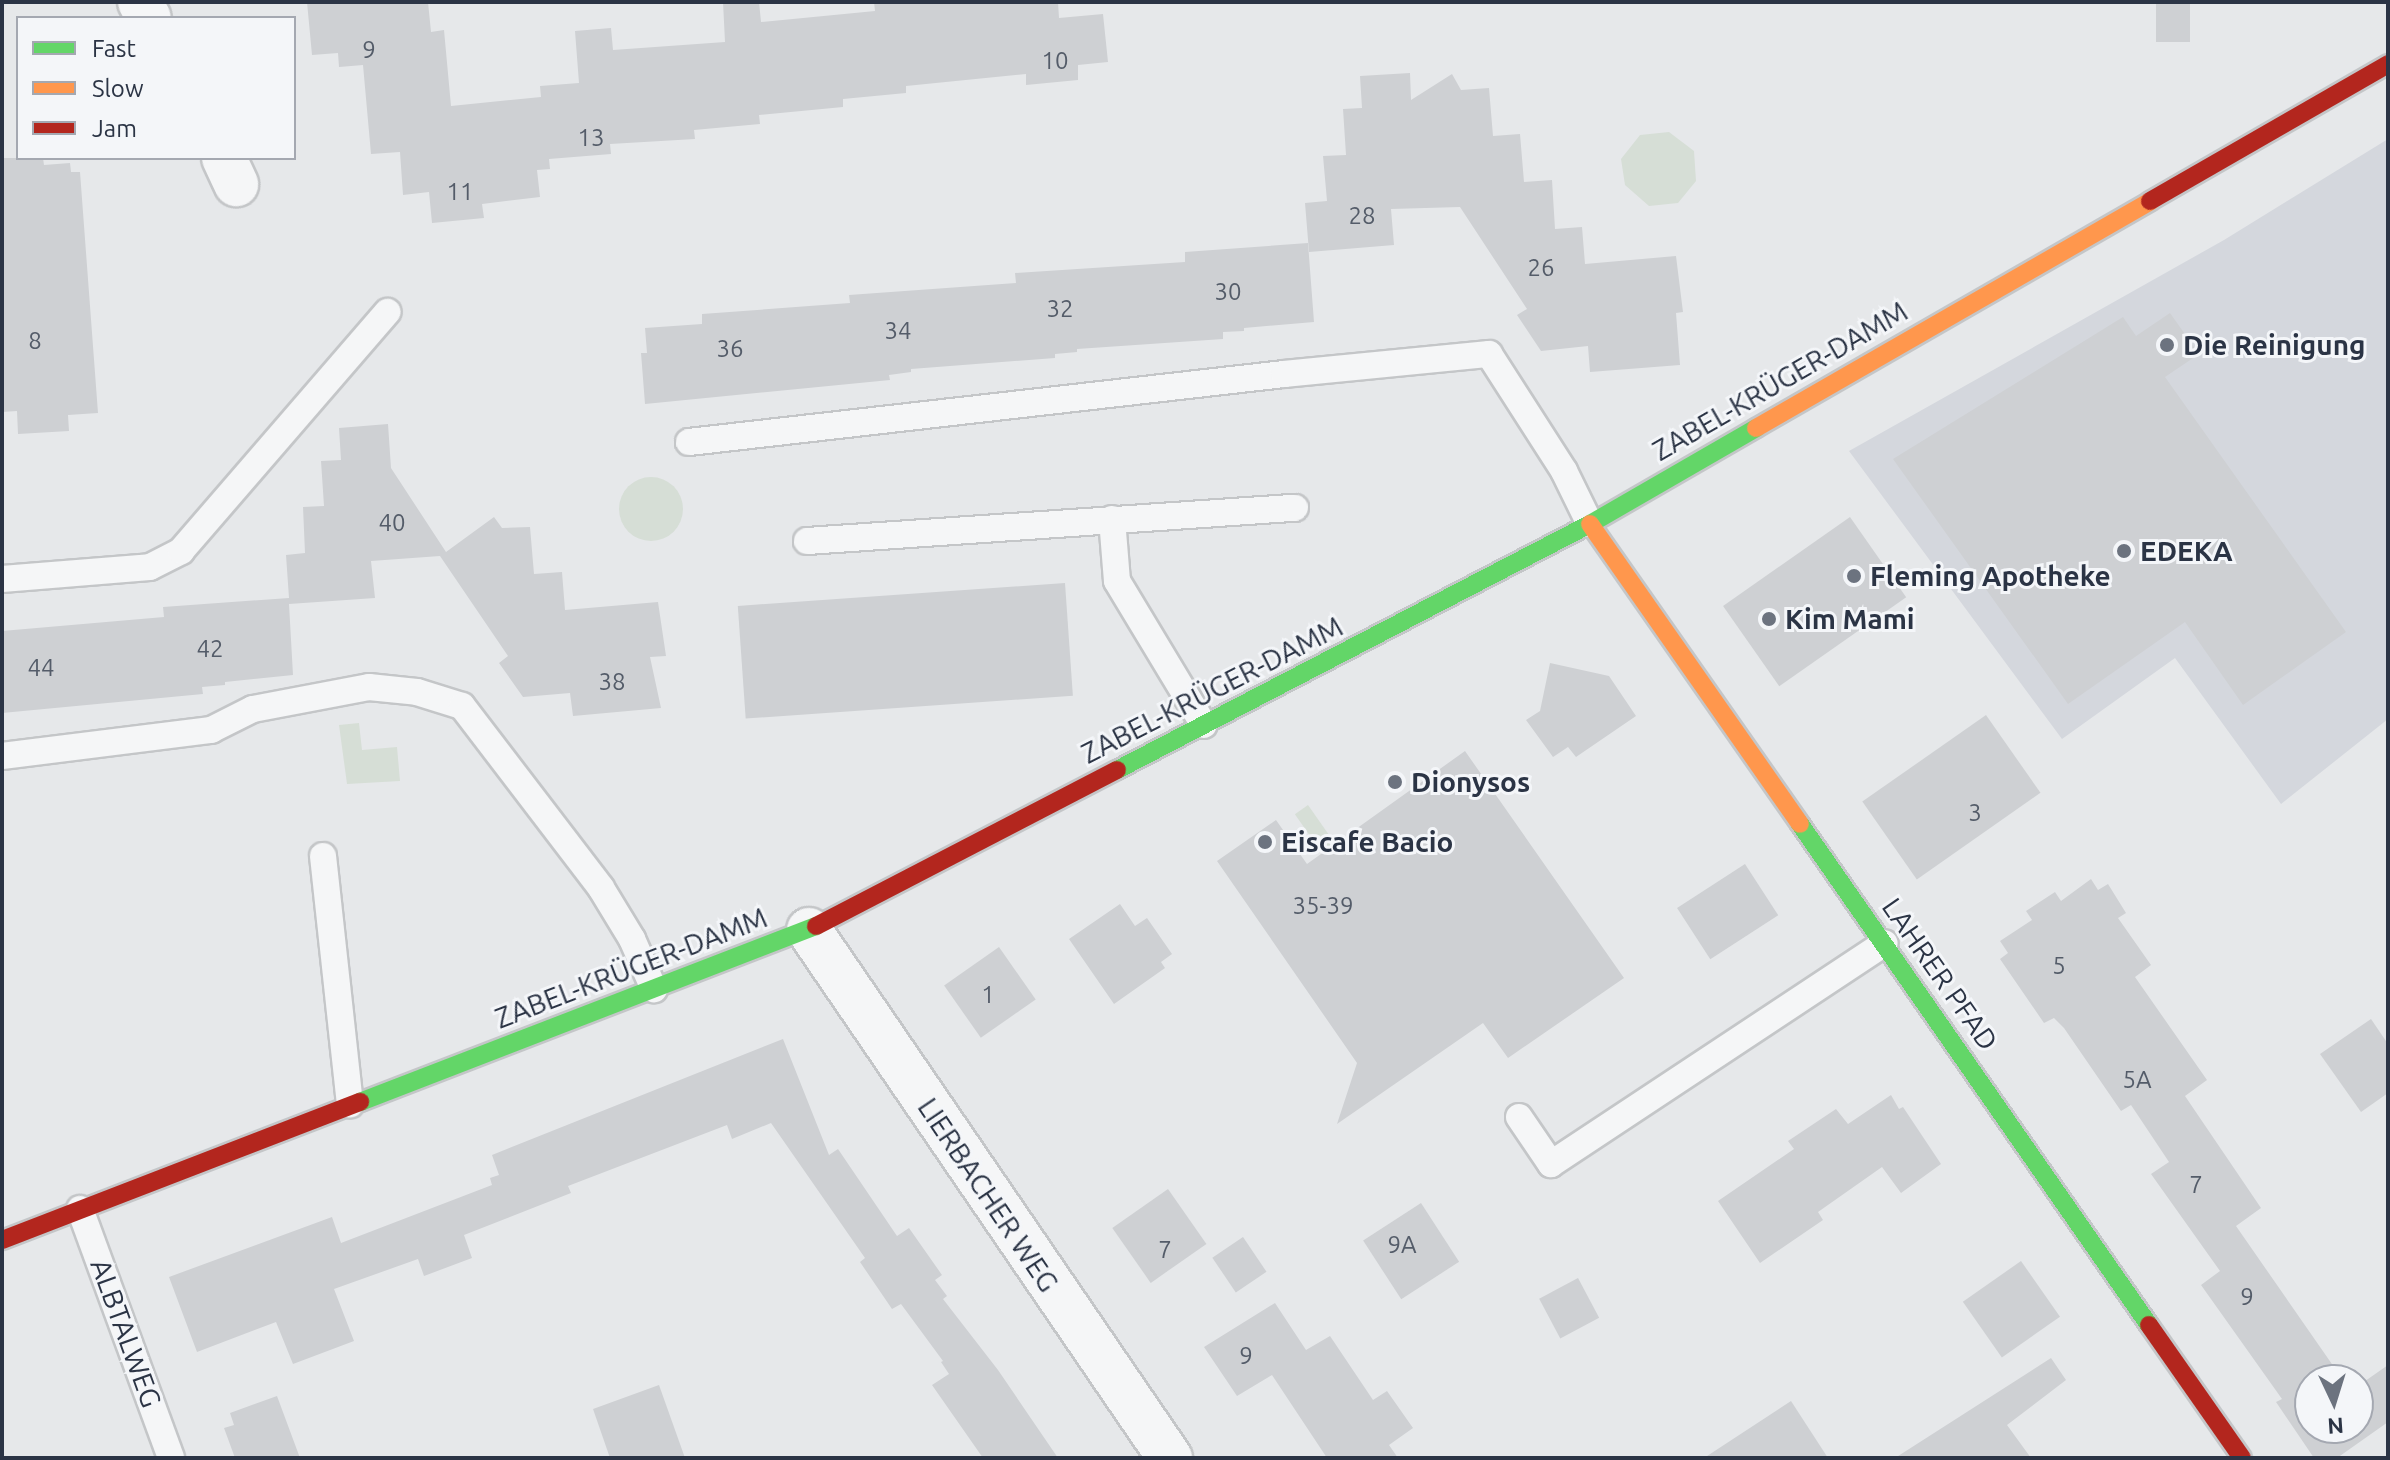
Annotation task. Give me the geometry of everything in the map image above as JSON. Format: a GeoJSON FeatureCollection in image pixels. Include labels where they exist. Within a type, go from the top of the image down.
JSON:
{"type":"FeatureCollection","features":[{"type":"Feature","properties":{"kind":"street","name":"ZABEL-KRÜGER-DAMM"},"geometry":{"type":"LineString","coordinates":[[2,1240],[809,930],[1590,524],[2388,64]]}},
{"type":"Feature","properties":{"kind":"street","name":"LAHRER PFAD"},"geometry":{"type":"LineString","coordinates":[[1590,524],[2242,1458]]}},
{"type":"Feature","properties":{"kind":"street","name":"LIERBACHER WEG"},"geometry":{"type":"LineString","coordinates":[[809,930],[1170,1458]]}},
{"type":"Feature","properties":{"kind":"lane"},"geometry":{"type":"LineString","coordinates":[[2,579],[150,567],[181,551],[387,312]]}},
{"type":"Feature","properties":{"kind":"lane"},"geometry":{"type":"LineString","coordinates":[[689,442],[1284,374],[1489,354],[1564,471],[1590,524]]}},
{"type":"Feature","properties":{"kind":"lane"},"geometry":{"type":"LineString","coordinates":[[807,541],[1295,508]]}},
{"type":"Feature","properties":{"kind":"lane"},"geometry":{"type":"LineString","coordinates":[[1112,519],[1117,581],[1204,725]]}},
{"type":"Feature","properties":{"kind":"lane"},"geometry":{"type":"LineString","coordinates":[[2,756],[211,730],[253,709],[369,687],[417,692],[462,706],[601,888],[632,939],[654,989]]}},
{"type":"Feature","properties":{"kind":"lane"},"geometry":{"type":"LineString","coordinates":[[323,856],[350,1105]]}},
{"type":"Feature","properties":{"kind":"lane"},"geometry":{"type":"LineString","coordinates":[[1519,1117],[1551,1164],[1885,943]]}},
{"type":"Feature","properties":{"kind":"lane","name":"ALBTALWEG"},"geometry":{"type":"LineString","coordinates":[[80,1209],[171,1458]]}},
{"type":"Feature","properties":{"kind":"shaded area"},"geometry":{"type":"Polygon","coordinates":[[[1669,132],[1694,151],[1696,181],[1678,203],[1649,206],[1625,185],[1621,159],[1640,135],[1669,132]]]}},
{"type":"Feature","properties":{"kind":"shaded area"},"geometry":{"type":"Polygon","coordinates":[[[2388,139],[2388,719],[2281,804],[2175,658],[2062,739],[1849,451],[2224,240],[2388,139]]]}},
{"type":"Feature","properties":{"kind":"shaded area"},"geometry":{"type":"Polygon","coordinates":[[[651,477],[663,479],[674,486],[681,497],[681,521],[674,532],[663,539],[651,541],[639,539],[628,532],[621,521],[619,509],[621,497],[628,486],[639,479],[651,477]]]}},
{"type":"Feature","properties":{"kind":"shaded area"},"geometry":{"type":"Polygon","coordinates":[[[359,723],[362,750],[397,747],[400,781],[347,784],[339,725],[359,723]]]}},
{"type":"Feature","properties":{"kind":"shaded area"},"geometry":{"type":"Polygon","coordinates":[[[1308,805],[1410,951],[1397,960],[1295,814],[1308,805]]]}},
{"type":"Feature","properties":{"kind":"building"},"geometry":{"type":"Polygon","coordinates":[[[307,2],[428,2],[431,32],[444,30],[451,106],[541,97],[540,86],[579,83],[575,31],[611,28],[613,50],[725,42],[723,2],[759,2],[761,22],[875,11],[874,2],[1058,2],[1059,18],[1103,14],[1108,62],[1078,65],[1078,80],[1026,85],[1026,74],[906,86],[906,93],[843,99],[843,107],[759,115],[760,124],[694,130],[695,139],[610,144],[611,154],[549,159],[550,169],[537,170],[540,197],[482,204],[484,218],[432,223],[429,192],[403,195],[400,152],[371,154],[363,65],[339,67],[338,53],[312,55],[307,2]]]}},
{"type":"Feature","properties":{"kind":"building"},"geometry":{"type":"Polygon","coordinates":[[[2156,2],[2190,2],[2190,42],[2156,42],[2156,2]]]}},
{"type":"Feature","properties":{"kind":"building"},"geometry":{"type":"Polygon","coordinates":[[[1410,73],[1411,100],[1452,74],[1461,90],[1489,88],[1493,136],[1520,134],[1524,182],[1552,180],[1555,229],[1582,227],[1585,264],[1676,256],[1683,312],[1676,313],[1680,365],[1590,372],[1588,346],[1541,351],[1517,315],[1527,309],[1460,207],[1391,209],[1394,245],[1309,252],[1305,203],[1327,201],[1323,156],[1346,155],[1343,109],[1362,108],[1360,76],[1410,73]]]}},
{"type":"Feature","properties":{"kind":"building"},"geometry":{"type":"Polygon","coordinates":[[[2,158],[43,160],[44,165],[70,163],[71,172],[80,172],[98,413],[68,415],[69,431],[18,434],[17,411],[2,412],[2,158]]]}},
{"type":"Feature","properties":{"kind":"building"},"geometry":{"type":"Polygon","coordinates":[[[1308,243],[1314,322],[1244,328],[1244,331],[1223,332],[1223,339],[1077,349],[1077,352],[1055,354],[1055,358],[911,369],[911,372],[889,375],[890,380],[645,404],[641,353],[647,353],[645,328],[702,324],[702,314],[850,303],[849,295],[1016,283],[1015,273],[1185,262],[1185,252],[1308,243]]]}},
{"type":"Feature","properties":{"kind":"building","name":"EDEKA"},"geometry":{"type":"Polygon","coordinates":[[[2170,313],[2199,354],[2165,377],[2346,632],[2243,705],[2185,622],[2068,704],[1893,459],[2123,317],[2136,336],[2170,313]]]}},
{"type":"Feature","properties":{"kind":"building"},"geometry":{"type":"Polygon","coordinates":[[[388,424],[391,468],[446,552],[494,517],[502,528],[530,527],[534,574],[562,572],[565,610],[658,602],[666,656],[650,657],[661,708],[573,716],[570,693],[523,697],[499,663],[508,656],[440,556],[371,561],[375,598],[289,604],[293,675],[225,682],[225,685],[202,687],[203,694],[2,713],[2,631],[164,617],[163,607],[289,598],[286,555],[305,553],[303,507],[324,506],[321,461],[341,460],[339,428],[388,424]]]}},
{"type":"Feature","properties":{"kind":"building"},"geometry":{"type":"Polygon","coordinates":[[[1850,517],[1906,597],[1779,686],[1723,606],[1850,517]]]}},
{"type":"Feature","properties":{"kind":"building"},"geometry":{"type":"Polygon","coordinates":[[[1065,583],[1073,696],[746,719],[738,606],[1065,583]]]}},
{"type":"Feature","properties":{"kind":"building"},"geometry":{"type":"Polygon","coordinates":[[[1550,663],[1609,676],[1636,716],[1576,757],[1568,747],[1553,757],[1526,720],[1540,711],[1550,663]]]}},
{"type":"Feature","properties":{"kind":"building"},"geometry":{"type":"Polygon","coordinates":[[[1986,715],[2040,793],[1917,879],[1862,802],[1986,715]]]}},
{"type":"Feature","properties":{"kind":"building"},"geometry":{"type":"Polygon","coordinates":[[[1465,751],[1624,978],[1508,1058],[1483,1023],[1337,1124],[1357,1063],[1217,861],[1276,820],[1307,864],[1465,751]]]}},
{"type":"Feature","properties":{"kind":"building"},"geometry":{"type":"Polygon","coordinates":[[[1745,864],[1778,915],[1710,959],[1677,908],[1745,864]]]}},
{"type":"Feature","properties":{"kind":"building"},"geometry":{"type":"Polygon","coordinates":[[[2091,879],[2098,890],[2108,884],[2126,913],[2118,918],[2151,965],[2135,977],[2207,1080],[2185,1096],[2261,1208],[2236,1226],[2332,1364],[2294,1364],[2294,1429],[2276,1402],[2282,1399],[2201,1285],[2220,1271],[2151,1174],[2169,1162],[2131,1105],[2121,1111],[2064,1028],[2054,1018],[2044,1023],[2000,959],[2008,953],[2000,941],[2032,920],[2026,911],[2055,892],[2061,901],[2091,879]]]}},
{"type":"Feature","properties":{"kind":"building"},"geometry":{"type":"Polygon","coordinates":[[[1120,904],[1135,926],[1147,918],[1172,954],[1161,962],[1165,968],[1114,1004],[1069,939],[1120,904]]]}},
{"type":"Feature","properties":{"kind":"building"},"geometry":{"type":"Polygon","coordinates":[[[999,947],[1036,999],[981,1038],[944,985],[999,947]]]}},
{"type":"Feature","properties":{"kind":"building"},"geometry":{"type":"Polygon","coordinates":[[[2371,1019],[2388,1044],[2388,1093],[2361,1112],[2320,1054],[2371,1019]]]}},
{"type":"Feature","properties":{"kind":"building"},"geometry":{"type":"Polygon","coordinates":[[[783,1039],[829,1155],[838,1149],[897,1236],[909,1228],[942,1275],[935,1280],[947,1296],[943,1299],[998,1370],[1058,1458],[983,1458],[932,1385],[949,1374],[943,1361],[901,1304],[892,1309],[860,1262],[865,1258],[771,1123],[732,1139],[727,1125],[568,1186],[571,1193],[464,1235],[472,1258],[424,1276],[418,1259],[334,1289],[354,1341],[293,1364],[276,1322],[197,1352],[169,1277],[332,1217],[341,1243],[492,1185],[490,1178],[499,1175],[492,1155],[783,1039]]]}},
{"type":"Feature","properties":{"kind":"building"},"geometry":{"type":"Polygon","coordinates":[[[1891,1095],[1899,1109],[1903,1107],[1941,1164],[1901,1193],[1882,1167],[1818,1212],[1823,1220],[1760,1263],[1718,1201],[1794,1149],[1788,1141],[1836,1109],[1848,1124],[1891,1095]]]}},
{"type":"Feature","properties":{"kind":"building"},"geometry":{"type":"Polygon","coordinates":[[[1168,1189],[1206,1244],[1151,1283],[1112,1228],[1168,1189]]]}},
{"type":"Feature","properties":{"kind":"building"},"geometry":{"type":"Polygon","coordinates":[[[1421,1203],[1459,1262],[1401,1299],[1363,1241],[1421,1203]]]}},
{"type":"Feature","properties":{"kind":"building"},"geometry":{"type":"Polygon","coordinates":[[[1243,1237],[1266,1272],[1236,1293],[1212,1258],[1243,1237]]]}},
{"type":"Feature","properties":{"kind":"building"},"geometry":{"type":"Polygon","coordinates":[[[2021,1261],[2060,1317],[2002,1357],[1963,1302],[2021,1261]]]}},
{"type":"Feature","properties":{"kind":"building"},"geometry":{"type":"Polygon","coordinates":[[[1578,1278],[1599,1318],[1560,1338],[1539,1299],[1578,1278]]]}},
{"type":"Feature","properties":{"kind":"building"},"geometry":{"type":"Polygon","coordinates":[[[1275,1303],[1306,1350],[1330,1336],[1373,1400],[1387,1391],[1413,1428],[1389,1445],[1398,1458],[1327,1458],[1272,1375],[1237,1396],[1204,1347],[1275,1303]]]}},
{"type":"Feature","properties":{"kind":"building"},"geometry":{"type":"Polygon","coordinates":[[[2051,1358],[2066,1380],[2007,1425],[2031,1458],[1895,1458],[2051,1358]]]}},
{"type":"Feature","properties":{"kind":"building"},"geometry":{"type":"Polygon","coordinates":[[[2388,1365],[2388,1422],[2374,1432],[2374,1375],[2388,1365]]]}},
{"type":"Feature","properties":{"kind":"building"},"geometry":{"type":"Polygon","coordinates":[[[659,1385],[685,1458],[610,1458],[593,1409],[659,1385]]]}},
{"type":"Feature","properties":{"kind":"building"},"geometry":{"type":"Polygon","coordinates":[[[277,1396],[300,1458],[235,1458],[224,1428],[234,1425],[230,1413],[277,1396]]]}},
{"type":"Feature","properties":{"kind":"building"},"geometry":{"type":"Polygon","coordinates":[[[1791,1401],[1828,1458],[1704,1458],[1791,1401]]]}},
{"type":"Feature","properties":{"kind":"building"},"geometry":{"type":"Polygon","coordinates":[[[2304,1444],[2357,1444],[2337,1458],[2314,1458],[2304,1444]]]}},
{"type":"Feature","properties":{"kind":"traffic: fast"},"geometry":{"type":"LineString","coordinates":[[1117,770],[1590,524],[1756,428]]}},
{"type":"Feature","properties":{"kind":"traffic: fast"},"geometry":{"type":"LineString","coordinates":[[1800,824],[2149,1325]]}},
{"type":"Feature","properties":{"kind":"traffic: fast"},"geometry":{"type":"LineString","coordinates":[[360,1102],[816,926]]}},
{"type":"Feature","properties":{"kind":"traffic: slow"},"geometry":{"type":"LineString","coordinates":[[1756,428],[2150,201]]}},
{"type":"Feature","properties":{"kind":"traffic: slow"},"geometry":{"type":"LineString","coordinates":[[1590,524],[1800,824]]}},
{"type":"Feature","properties":{"kind":"traffic: jam"},"geometry":{"type":"LineString","coordinates":[[2150,201],[2388,64]]}},
{"type":"Feature","properties":{"kind":"traffic: jam"},"geometry":{"type":"LineString","coordinates":[[816,926],[1117,770]]}},
{"type":"Feature","properties":{"kind":"traffic: jam"},"geometry":{"type":"LineString","coordinates":[[2,1240],[360,1102]]}},
{"type":"Feature","properties":{"kind":"traffic: jam"},"geometry":{"type":"LineString","coordinates":[[2149,1325],[2242,1458]]}},
{"type":"Feature","properties":{"kind":"place","name":"Die Reinigung"},"geometry":{"type":"Point","coordinates":[2167,345]}},
{"type":"Feature","properties":{"kind":"place","name":"EDEKA"},"geometry":{"type":"Point","coordinates":[2124,551]}},
{"type":"Feature","properties":{"kind":"place","name":"Fleming Apotheke"},"geometry":{"type":"Point","coordinates":[1854,576]}},
{"type":"Feature","properties":{"kind":"place","name":"Kim Mami"},"geometry":{"type":"Point","coordinates":[1769,619]}},
{"type":"Feature","properties":{"kind":"place","name":"Dionysos"},"geometry":{"type":"Point","coordinates":[1395,782]}},
{"type":"Feature","properties":{"kind":"place","name":"Eiscafe Bacio"},"geometry":{"type":"Point","coordinates":[1265,842]}}]}
